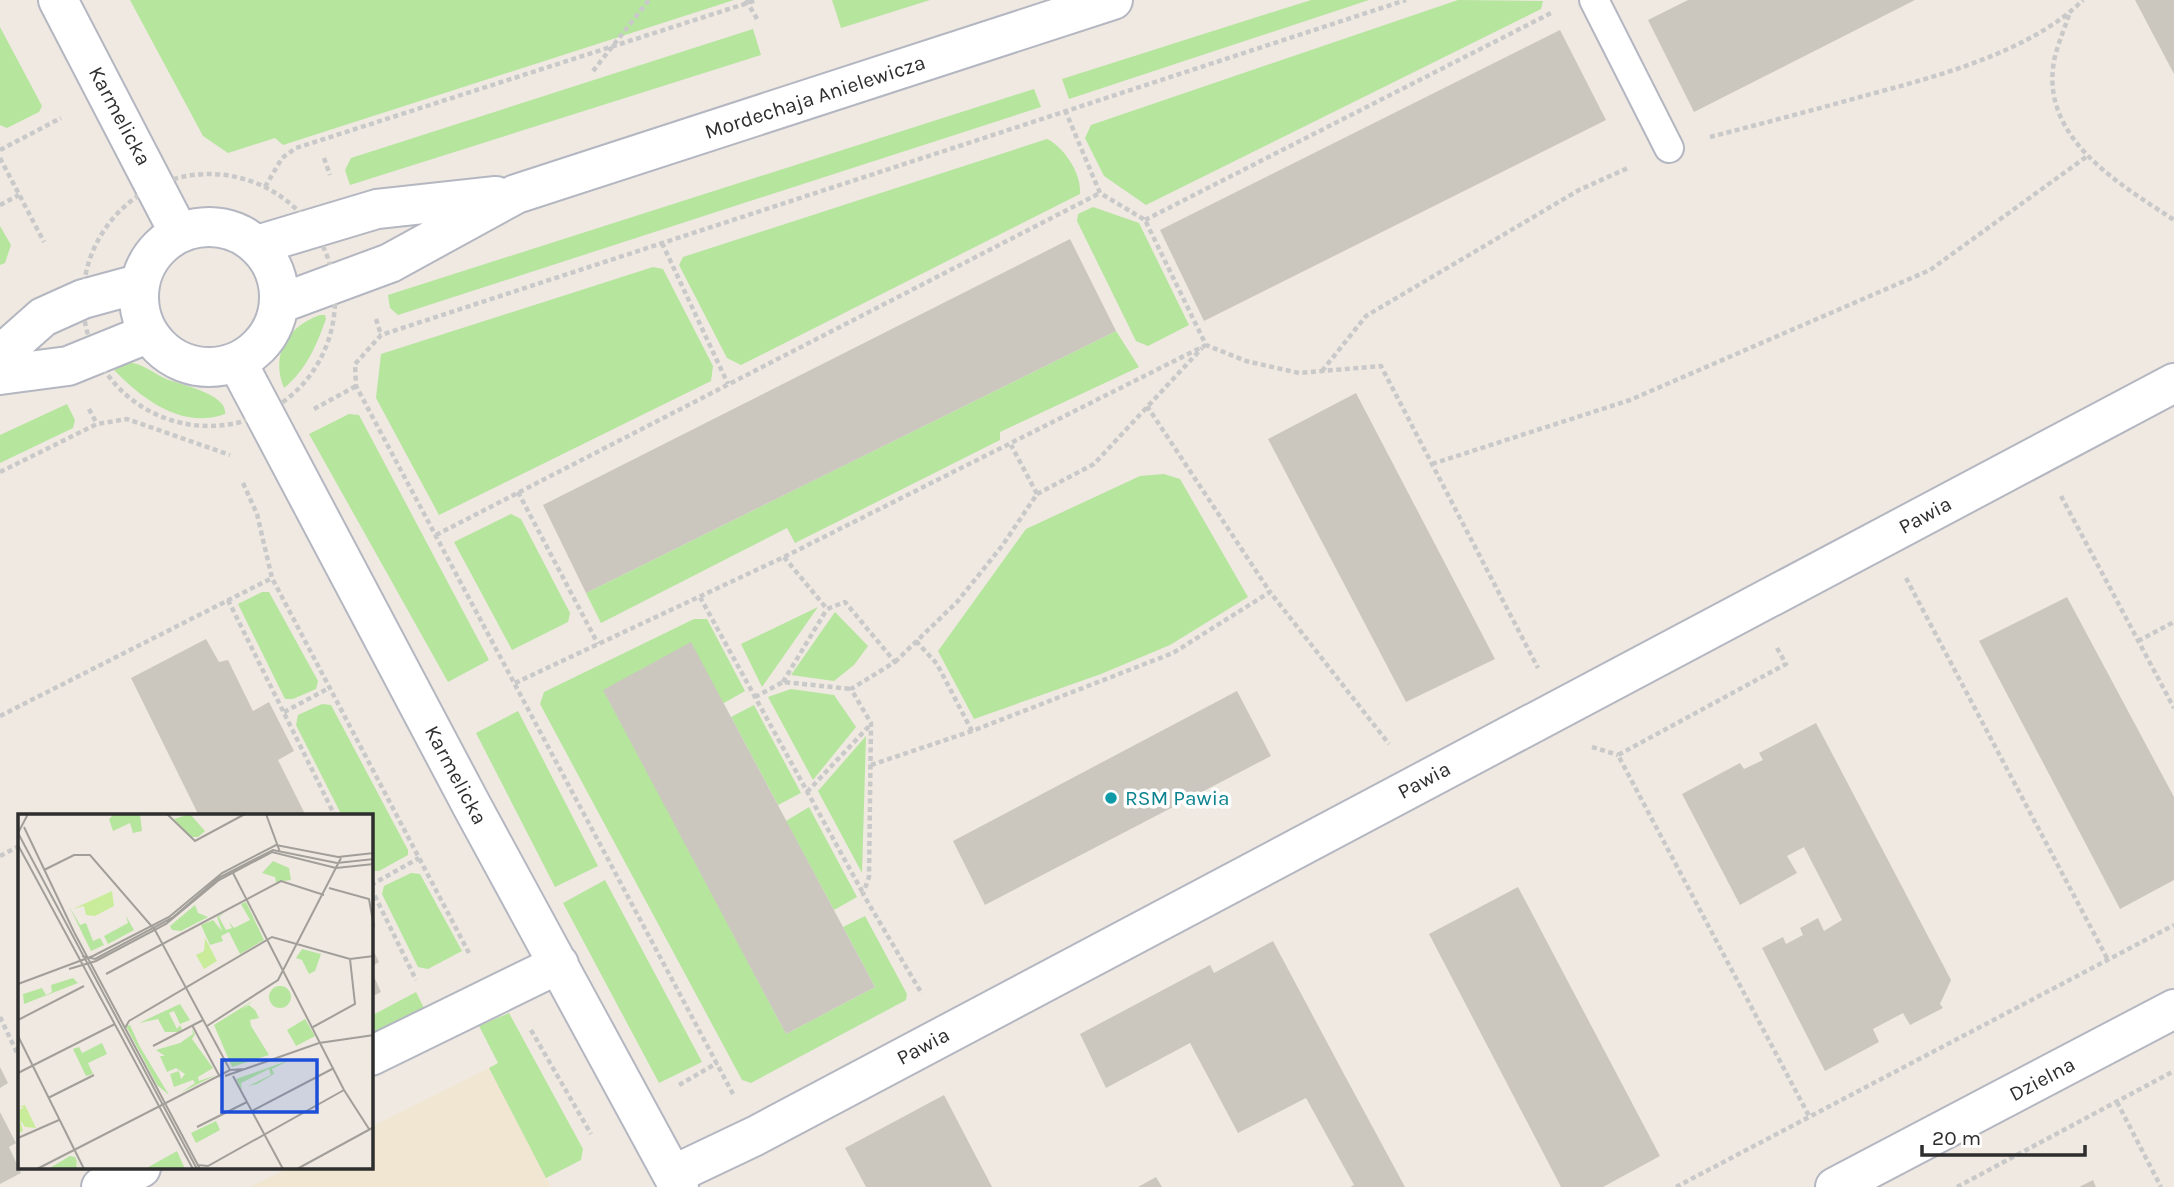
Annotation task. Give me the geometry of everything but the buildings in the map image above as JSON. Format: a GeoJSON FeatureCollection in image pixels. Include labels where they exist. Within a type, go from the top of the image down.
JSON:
{"type":"FeatureCollection","features":[{"type":"Feature","properties":{"kind":"street","name":"Karmelicka"},"geometry":{"type":"LineString","coordinates":[[58,0],[179,233]]}},
{"type":"Feature","properties":{"kind":"street","name":"Mordechaja Anielewicza"},"geometry":{"type":"LineString","coordinates":[[279,304],[390,263],[516,194],[1114,0]]}},
{"type":"Feature","properties":{"kind":"street","name":"Mordechaja Anielewicza"},"geometry":{"type":"LineString","coordinates":[[257,245],[377,209],[516,194]]}},
{"type":"Feature","properties":{"kind":"street"},"geometry":{"type":"LineString","coordinates":[[200,226],[234,230],[257,245],[278,279],[279,304],[272,329],[263,343],[237,362],[201,367],[185,364],[170,355],[147,334],[140,314],[138,284],[155,250],[179,233],[200,226]]}},
{"type":"Feature","properties":{"kind":"street"},"geometry":{"type":"LineString","coordinates":[[0,355],[43,317],[83,299],[138,284]]}},
{"type":"Feature","properties":{"kind":"street"},"geometry":{"type":"LineString","coordinates":[[0,375],[68,366],[147,334]]}},
{"type":"Feature","properties":{"kind":"street","name":"Karmelicka"},"geometry":{"type":"LineString","coordinates":[[237,362],[676,1181]]}},
{"type":"Feature","properties":{"kind":"street","name":"Pawia"},"geometry":{"type":"LineString","coordinates":[[676,1181],[755,1136],[2174,383]]}},
{"type":"Feature","properties":{"kind":"street"},"geometry":{"type":"LineString","coordinates":[[373,1055],[559,964]]}},
{"type":"Feature","properties":{"kind":"street","name":"Dzielna"},"geometry":{"type":"LineString","coordinates":[[1835,1187],[2174,1009]]}},
{"type":"Feature","properties":{"kind":"street"},"geometry":{"type":"LineString","coordinates":[[102,1187],[137,1170]]}},
{"type":"Feature","properties":{"kind":"lane"},"geometry":{"type":"LineString","coordinates":[[1594,0],[1668,148]]}},
{"type":"Feature","properties":{"kind":"path"},"geometry":{"type":"LineString","coordinates":[[593,71],[649,0]]}},
{"type":"Feature","properties":{"kind":"path"},"geometry":{"type":"LineString","coordinates":[[265,187],[282,158],[296,148],[757,0]]}},
{"type":"Feature","properties":{"kind":"path"},"geometry":{"type":"LineString","coordinates":[[755,1136],[356,386],[355,365],[381,335],[1406,0]]}},
{"type":"Feature","properties":{"kind":"path"},"geometry":{"type":"LineString","coordinates":[[747,2],[757,19]]}},
{"type":"Feature","properties":{"kind":"path"},"geometry":{"type":"LineString","coordinates":[[1145,220],[1565,6]]}},
{"type":"Feature","properties":{"kind":"path"},"geometry":{"type":"LineString","coordinates":[[2069,14],[2054,62],[2054,95],[2062,122],[2086,157],[2174,220]]}},
{"type":"Feature","properties":{"kind":"path"},"geometry":{"type":"LineString","coordinates":[[1065,110],[1100,193],[1145,220],[1206,345],[1246,361],[1299,373],[1381,366],[1540,672]]}},
{"type":"Feature","properties":{"kind":"path"},"geometry":{"type":"LineString","coordinates":[[0,150],[61,118]]}},
{"type":"Feature","properties":{"kind":"path"},"geometry":{"type":"LineString","coordinates":[[1432,464],[1630,400],[1930,270],[2086,157]]}},
{"type":"Feature","properties":{"kind":"path"},"geometry":{"type":"LineString","coordinates":[[0,158],[44,242]]}},
{"type":"Feature","properties":{"kind":"path"},"geometry":{"type":"LineString","coordinates":[[206,173],[236,177],[265,187],[295,207]]}},
{"type":"Feature","properties":{"kind":"path"},"geometry":{"type":"LineString","coordinates":[[436,535],[1100,193]]}},
{"type":"Feature","properties":{"kind":"path"},"geometry":{"type":"LineString","coordinates":[[0,205],[19,195]]}},
{"type":"Feature","properties":{"kind":"path"},"geometry":{"type":"LineString","coordinates":[[662,243],[728,384]]}},
{"type":"Feature","properties":{"kind":"path"},"geometry":{"type":"LineString","coordinates":[[293,394],[304,383],[323,353],[331,331],[335,306]]}},
{"type":"Feature","properties":{"kind":"path"},"geometry":{"type":"LineString","coordinates":[[783,682],[851,689],[895,662],[957,602],[1002,546],[1037,494],[1094,464],[1206,345]]}},
{"type":"Feature","properties":{"kind":"path"},"geometry":{"type":"LineString","coordinates":[[515,683],[784,557],[1206,345]]}},
{"type":"Feature","properties":{"kind":"path"},"geometry":{"type":"LineString","coordinates":[[104,369],[140,405],[163,419],[185,425],[232,424]]}},
{"type":"Feature","properties":{"kind":"path"},"geometry":{"type":"LineString","coordinates":[[312,410],[356,386]]}},
{"type":"Feature","properties":{"kind":"path"},"geometry":{"type":"LineString","coordinates":[[1147,405],[1270,592],[1394,749]]}},
{"type":"Feature","properties":{"kind":"path"},"geometry":{"type":"LineString","coordinates":[[0,472],[97,424],[127,419],[230,455],[236,467]]}},
{"type":"Feature","properties":{"kind":"path"},"geometry":{"type":"LineString","coordinates":[[1011,445],[1037,494]]}},
{"type":"Feature","properties":{"kind":"path"},"geometry":{"type":"LineString","coordinates":[[241,479],[257,514],[272,578],[471,957]]}},
{"type":"Feature","properties":{"kind":"path"},"geometry":{"type":"LineString","coordinates":[[2054,483],[2174,708]]}},
{"type":"Feature","properties":{"kind":"path"},"geometry":{"type":"LineString","coordinates":[[518,492],[598,644]]}},
{"type":"Feature","properties":{"kind":"path"},"geometry":{"type":"LineString","coordinates":[[784,557],[827,609]]}},
{"type":"Feature","properties":{"kind":"path"},"geometry":{"type":"LineString","coordinates":[[1904,573],[2108,960]]}},
{"type":"Feature","properties":{"kind":"path"},"geometry":{"type":"LineString","coordinates":[[0,716],[272,578]]}},
{"type":"Feature","properties":{"kind":"path"},"geometry":{"type":"LineString","coordinates":[[871,765],[972,731],[1173,653],[1270,592]]}},
{"type":"Feature","properties":{"kind":"path"},"geometry":{"type":"LineString","coordinates":[[699,597],[863,894],[924,998]]}},
{"type":"Feature","properties":{"kind":"path"},"geometry":{"type":"LineString","coordinates":[[228,600],[334,814]]}},
{"type":"Feature","properties":{"kind":"path"},"geometry":{"type":"LineString","coordinates":[[755,697],[783,682],[827,609],[845,602],[895,662]]}},
{"type":"Feature","properties":{"kind":"path"},"geometry":{"type":"LineString","coordinates":[[2138,641],[2174,622]]}},
{"type":"Feature","properties":{"kind":"path"},"geometry":{"type":"LineString","coordinates":[[916,641],[937,664],[972,731]]}},
{"type":"Feature","properties":{"kind":"path"},"geometry":{"type":"LineString","coordinates":[[1774,642],[1786,664],[1618,755],[1809,1116]]}},
{"type":"Feature","properties":{"kind":"path"},"geometry":{"type":"LineString","coordinates":[[284,712],[330,688]]}},
{"type":"Feature","properties":{"kind":"path"},"geometry":{"type":"LineString","coordinates":[[851,689],[871,723],[869,877],[863,894]]}},
{"type":"Feature","properties":{"kind":"path"},"geometry":{"type":"LineString","coordinates":[[807,792],[871,723]]}},
{"type":"Feature","properties":{"kind":"path"},"geometry":{"type":"LineString","coordinates":[[0,856],[18,847]]}},
{"type":"Feature","properties":{"kind":"path"},"geometry":{"type":"LineString","coordinates":[[373,886],[419,858]]}},
{"type":"Feature","properties":{"kind":"path"},"geometry":{"type":"LineString","coordinates":[[373,891],[418,984]]}},
{"type":"Feature","properties":{"kind":"path"},"geometry":{"type":"LineString","coordinates":[[1676,1187],[2174,925]]}},
{"type":"Feature","properties":{"kind":"path"},"geometry":{"type":"LineString","coordinates":[[0,1017],[18,1055]]}},
{"type":"Feature","properties":{"kind":"path"},"geometry":{"type":"LineString","coordinates":[[1957,1187],[2174,1071]]}},
{"type":"Feature","properties":{"kind":"path"},"geometry":{"type":"LineString","coordinates":[[2117,1102],[2161,1187]]}},
{"type":"Feature","properties":{"kind":"shaded area"},"geometry":{"type":"Polygon","coordinates":[[[489,1068],[551,1187],[250,1187],[285,1170],[373,1170],[373,1126],[489,1068]]]}},
{"type":"Feature","properties":{"kind":"green space"},"geometry":{"type":"Polygon","coordinates":[[[130,0],[734,0],[283,145],[275,138],[228,153],[203,136],[130,0]]]}},
{"type":"Feature","properties":{"kind":"green space"},"geometry":{"type":"Polygon","coordinates":[[[832,0],[930,0],[841,28],[832,0]]]}},
{"type":"Feature","properties":{"kind":"green space"},"geometry":{"type":"Polygon","coordinates":[[[1311,0],[1369,0],[1069,99],[1062,79],[1311,0]]]}},
{"type":"Feature","properties":{"kind":"green space"},"geometry":{"type":"Polygon","coordinates":[[[1458,0],[1543,1],[1541,9],[1146,205],[1104,176],[1085,138],[1091,125],[1458,0]]]}},
{"type":"Feature","properties":{"kind":"green space"},"geometry":{"type":"Polygon","coordinates":[[[0,27],[42,106],[39,112],[7,128],[0,125],[0,27]]]}},
{"type":"Feature","properties":{"kind":"green space"},"geometry":{"type":"Polygon","coordinates":[[[753,29],[761,55],[350,185],[345,170],[351,158],[753,29]]]}},
{"type":"Feature","properties":{"kind":"green space"},"geometry":{"type":"Polygon","coordinates":[[[1034,89],[1041,107],[398,315],[390,308],[388,295],[1034,89]]]}},
{"type":"Feature","properties":{"kind":"green space"},"geometry":{"type":"Polygon","coordinates":[[[1047,139],[1060,148],[1071,162],[1078,178],[1080,194],[741,365],[727,358],[679,265],[683,257],[1047,139]]]}},
{"type":"Feature","properties":{"kind":"green space"},"geometry":{"type":"Polygon","coordinates":[[[1093,207],[1139,223],[1189,325],[1148,346],[1136,341],[1077,221],[1078,214],[1093,207]]]}},
{"type":"Feature","properties":{"kind":"green space"},"geometry":{"type":"Polygon","coordinates":[[[0,226],[11,245],[5,263],[0,265],[0,226]]]}},
{"type":"Feature","properties":{"kind":"green space"},"geometry":{"type":"Polygon","coordinates":[[[653,267],[663,269],[713,366],[711,381],[439,515],[376,398],[381,354],[653,267]]]}},
{"type":"Feature","properties":{"kind":"green space"},"geometry":{"type":"Polygon","coordinates":[[[325,315],[326,319],[314,348],[299,373],[284,388],[279,364],[285,343],[299,326],[325,315]]]}},
{"type":"Feature","properties":{"kind":"green space"},"geometry":{"type":"Polygon","coordinates":[[[1116,331],[1139,367],[1000,432],[1000,440],[795,543],[787,528],[601,623],[586,593],[1116,331]]]}},
{"type":"Feature","properties":{"kind":"green space"},"geometry":{"type":"Polygon","coordinates":[[[125,362],[142,366],[166,379],[212,396],[224,407],[225,414],[193,418],[163,408],[136,390],[112,368],[125,362]]]}},
{"type":"Feature","properties":{"kind":"green space"},"geometry":{"type":"Polygon","coordinates":[[[67,404],[75,420],[73,428],[0,463],[0,435],[67,404]]]}},
{"type":"Feature","properties":{"kind":"green space"},"geometry":{"type":"Polygon","coordinates":[[[349,414],[359,415],[489,660],[448,682],[309,434],[349,414]]]}},
{"type":"Feature","properties":{"kind":"green space"},"geometry":{"type":"Polygon","coordinates":[[[1164,474],[1180,479],[1248,597],[1170,645],[1101,674],[974,719],[938,651],[1026,529],[1140,476],[1164,474]]]}},
{"type":"Feature","properties":{"kind":"green space"},"geometry":{"type":"Polygon","coordinates":[[[511,514],[521,519],[570,613],[568,622],[512,650],[454,542],[511,514]]]}},
{"type":"Feature","properties":{"kind":"green space"},"geometry":{"type":"Polygon","coordinates":[[[262,592],[269,592],[318,681],[316,689],[293,699],[285,699],[238,604],[262,592]]]}},
{"type":"Feature","properties":{"kind":"green space"},"geometry":{"type":"Polygon","coordinates":[[[818,607],[762,687],[741,644],[818,607]]]}},
{"type":"Feature","properties":{"kind":"green space"},"geometry":{"type":"Polygon","coordinates":[[[835,612],[868,646],[854,665],[834,681],[791,675],[835,612]]]}},
{"type":"Feature","properties":{"kind":"green space"},"geometry":{"type":"Polygon","coordinates":[[[694,619],[707,619],[745,691],[724,703],[605,690],[786,1034],[875,987],[843,927],[865,916],[907,994],[906,1000],[751,1083],[742,1080],[540,704],[544,692],[694,619]]]}},
{"type":"Feature","properties":{"kind":"green space"},"geometry":{"type":"Polygon","coordinates":[[[791,689],[834,695],[856,727],[813,780],[768,697],[791,689]]]}},
{"type":"Feature","properties":{"kind":"green space"},"geometry":{"type":"Polygon","coordinates":[[[322,704],[331,705],[408,850],[408,855],[379,871],[373,871],[373,814],[341,814],[296,725],[298,715],[322,704]]]}},
{"type":"Feature","properties":{"kind":"green space"},"geometry":{"type":"Polygon","coordinates":[[[754,705],[801,793],[778,805],[731,717],[754,705]]]}},
{"type":"Feature","properties":{"kind":"green space"},"geometry":{"type":"Polygon","coordinates":[[[518,711],[598,866],[555,887],[476,733],[518,711]]]}},
{"type":"Feature","properties":{"kind":"green space"},"geometry":{"type":"Polygon","coordinates":[[[866,736],[862,873],[818,791],[866,736]]]}},
{"type":"Feature","properties":{"kind":"green space"},"geometry":{"type":"Polygon","coordinates":[[[809,807],[857,897],[834,910],[786,821],[809,807]]]}},
{"type":"Feature","properties":{"kind":"green space"},"geometry":{"type":"Polygon","coordinates":[[[411,873],[420,874],[462,951],[428,969],[418,967],[382,894],[384,886],[411,873]]]}},
{"type":"Feature","properties":{"kind":"green space"},"geometry":{"type":"Polygon","coordinates":[[[605,880],[702,1062],[659,1083],[563,903],[605,880]]]}},
{"type":"Feature","properties":{"kind":"green space"},"geometry":{"type":"Polygon","coordinates":[[[416,992],[424,1008],[373,1034],[373,1015],[416,992]]]}},
{"type":"Feature","properties":{"kind":"green space"},"geometry":{"type":"Polygon","coordinates":[[[509,1013],[583,1149],[581,1160],[546,1178],[489,1068],[498,1063],[479,1026],[509,1013]]]}},
{"type":"Feature","properties":{"kind":"place","name":"RSM Pawia"},"geometry":{"type":"Point","coordinates":[1111,798]}}]}
